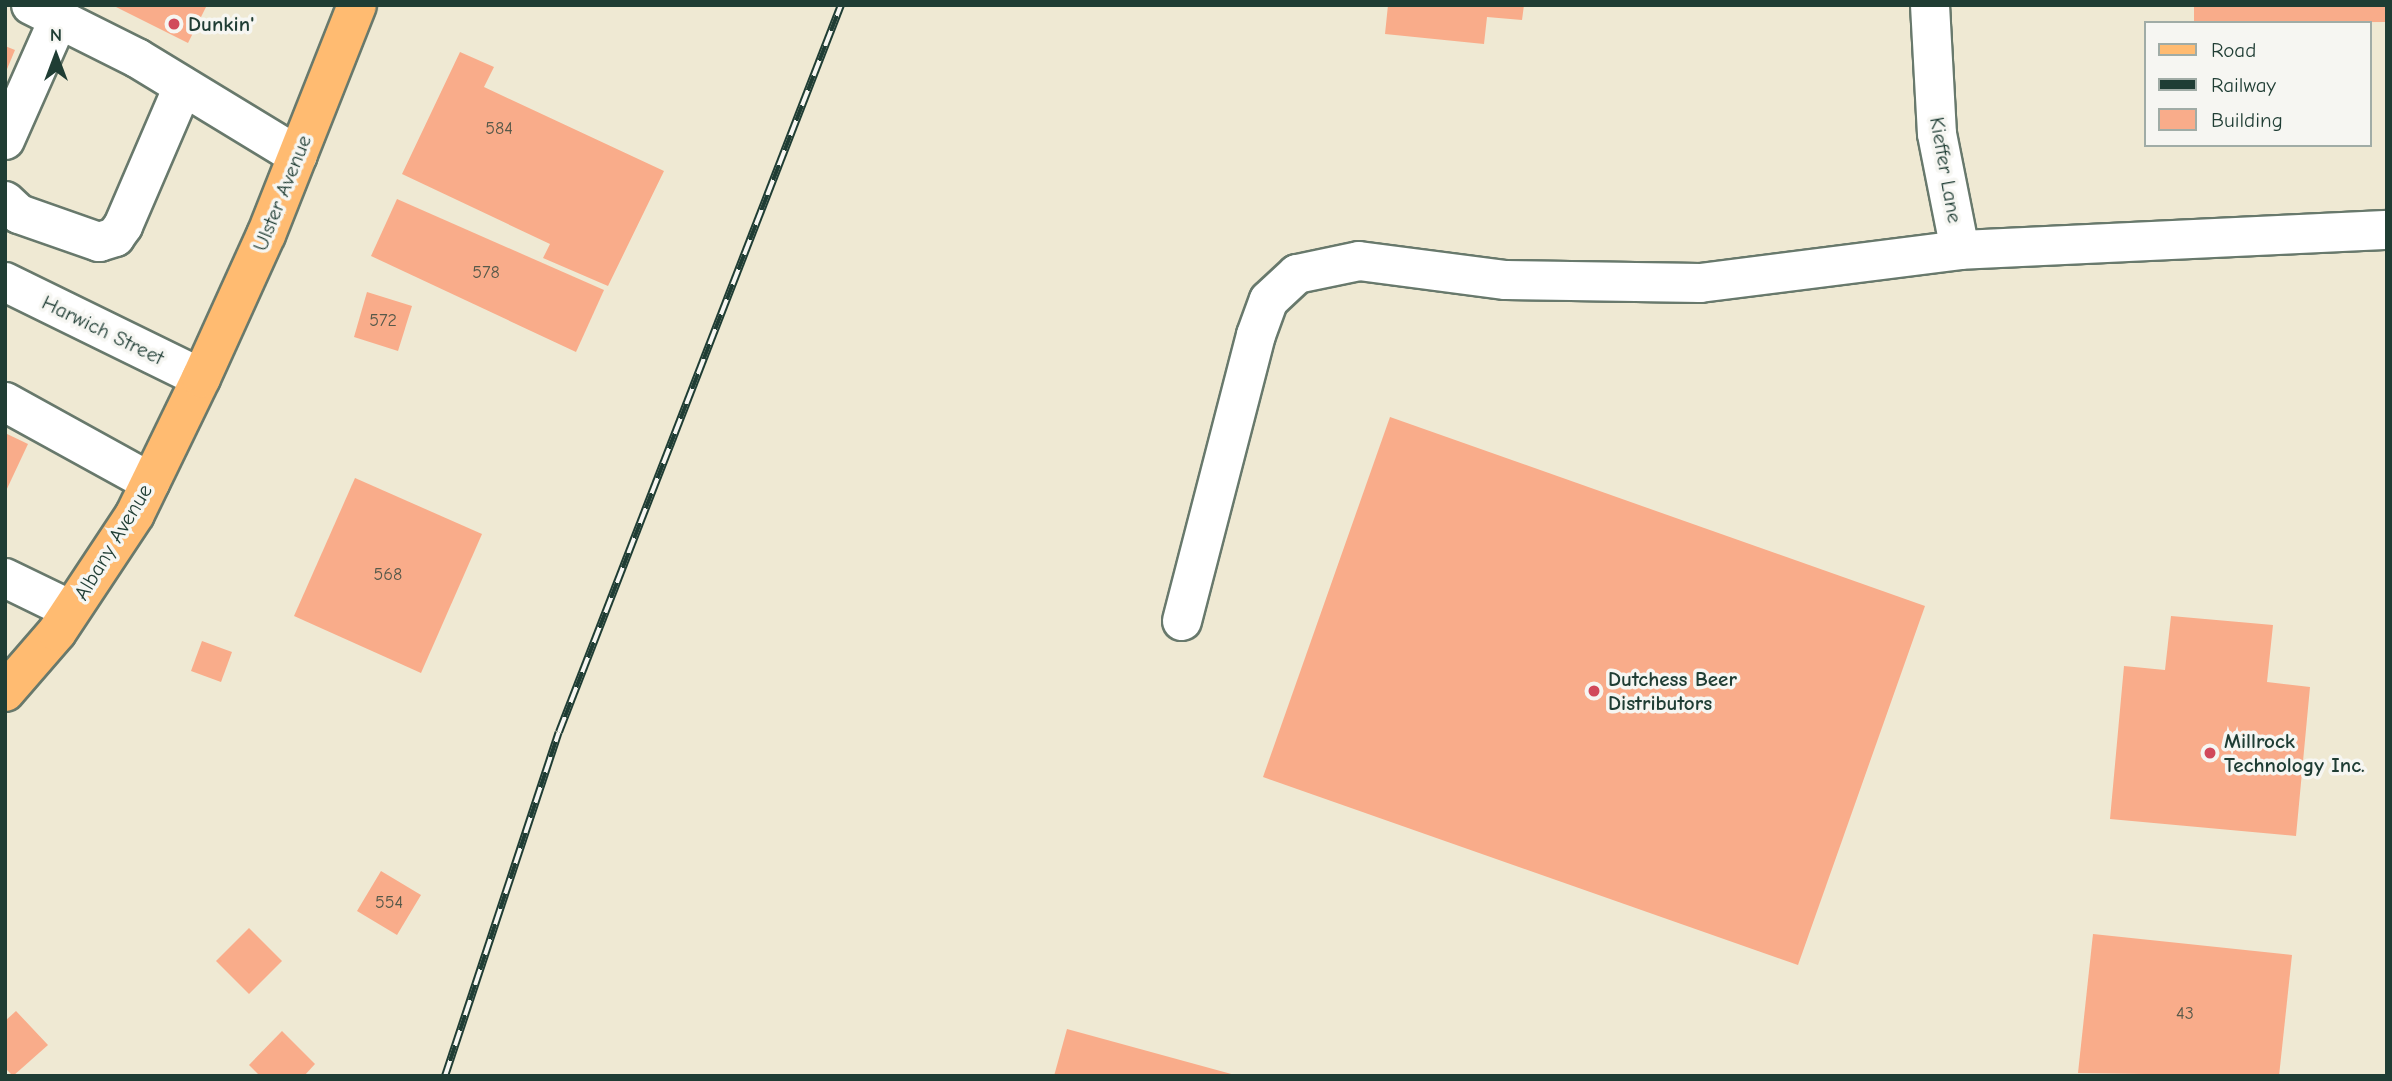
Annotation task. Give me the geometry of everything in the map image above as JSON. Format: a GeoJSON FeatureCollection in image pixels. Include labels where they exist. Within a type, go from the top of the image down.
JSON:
{"type":"FeatureCollection","features":[{"type":"Feature","properties":{"kind":"main road","name":"Ulster Avenue"},"geometry":{"type":"LineString","coordinates":[[201,378],[298,156],[358,5]]}},
{"type":"Feature","properties":{"kind":"main road","name":"Albany Avenue"},"geometry":{"type":"LineString","coordinates":[[5,692],[71,610],[135,514],[201,378]]}},
{"type":"Feature","properties":{"kind":"street","name":"Kieffer Lane"},"geometry":{"type":"LineString","coordinates":[[1930,5],[1937,134],[1960,250]]}},
{"type":"Feature","properties":{"kind":"street"},"geometry":{"type":"LineString","coordinates":[[5,140],[45,11],[137,58],[298,156]]}},
{"type":"Feature","properties":{"kind":"street"},"geometry":{"type":"LineString","coordinates":[[10,219],[99,242],[115,237],[123,226],[183,87]]}},
{"type":"Feature","properties":{"kind":"street"},"geometry":{"type":"LineString","coordinates":[[1182,621],[1256,335],[1269,300],[1297,274],[1359,261],[1506,280],[1700,283],[1960,250],[2387,230]]}},
{"type":"Feature","properties":{"kind":"street","name":"Harwich Street"},"geometry":{"type":"LineString","coordinates":[[5,282],[201,378]]}},
{"type":"Feature","properties":{"kind":"street"},"geometry":{"type":"LineString","coordinates":[[5,402],[150,482]]}},
{"type":"Feature","properties":{"kind":"street"},"geometry":{"type":"LineString","coordinates":[[5,578],[71,610]]}},
{"type":"Feature","properties":{"kind":"building","name":"Dunkin'"},"geometry":{"type":"Polygon","coordinates":[[[112,5],[207,5],[188,43],[112,5]]]}},
{"type":"Feature","properties":{"kind":"building"},"geometry":{"type":"Polygon","coordinates":[[[1388,5],[1524,5],[1522,20],[1487,17],[1484,44],[1385,34],[1388,5]]]}},
{"type":"Feature","properties":{"kind":"building"},"geometry":{"type":"Polygon","coordinates":[[[2194,5],[2387,5],[2387,22],[2194,21],[2194,5]]]}},
{"type":"Feature","properties":{"kind":"building"},"geometry":{"type":"Polygon","coordinates":[[[5,46],[15,50],[5,74],[5,46]]]}},
{"type":"Feature","properties":{"kind":"building"},"geometry":{"type":"Polygon","coordinates":[[[460,52],[494,67],[484,87],[664,171],[608,286],[543,258],[550,244],[402,174],[460,52]]]}},
{"type":"Feature","properties":{"kind":"building"},"geometry":{"type":"Polygon","coordinates":[[[397,199],[604,290],[576,352],[371,256],[397,199]]]}},
{"type":"Feature","properties":{"kind":"building"},"geometry":{"type":"Polygon","coordinates":[[[367,292],[412,306],[398,351],[354,337],[367,292]]]}},
{"type":"Feature","properties":{"kind":"building","name":"Dutchess Beer Distributors"},"geometry":{"type":"Polygon","coordinates":[[[1390,417],[1925,606],[1798,965],[1263,777],[1390,417]]]}},
{"type":"Feature","properties":{"kind":"building"},"geometry":{"type":"Polygon","coordinates":[[[5,433],[28,444],[5,493],[5,433]]]}},
{"type":"Feature","properties":{"kind":"building"},"geometry":{"type":"Polygon","coordinates":[[[355,478],[482,534],[421,673],[294,616],[355,478]]]}},
{"type":"Feature","properties":{"kind":"building","name":"Millrock Technology Inc."},"geometry":{"type":"Polygon","coordinates":[[[2171,616],[2273,625],[2267,682],[2310,687],[2296,836],[2110,819],[2124,666],[2165,670],[2171,616]]]}},
{"type":"Feature","properties":{"kind":"building"},"geometry":{"type":"Polygon","coordinates":[[[202,641],[232,652],[221,682],[191,671],[202,641]]]}},
{"type":"Feature","properties":{"kind":"building"},"geometry":{"type":"Polygon","coordinates":[[[381,871],[421,895],[397,935],[357,911],[381,871]]]}},
{"type":"Feature","properties":{"kind":"building"},"geometry":{"type":"Polygon","coordinates":[[[249,928],[282,961],[249,994],[216,961],[249,928]]]}},
{"type":"Feature","properties":{"kind":"building"},"geometry":{"type":"Polygon","coordinates":[[[2093,934],[2292,955],[2279,1076],[2078,1073],[2093,934]]]}},
{"type":"Feature","properties":{"kind":"building"},"geometry":{"type":"Polygon","coordinates":[[[16,1011],[48,1045],[13,1076],[5,1068],[5,1021],[16,1011]]]}},
{"type":"Feature","properties":{"kind":"building"},"geometry":{"type":"Polygon","coordinates":[[[1067,1029],[1235,1075],[1054,1076],[1067,1029]]]}},
{"type":"Feature","properties":{"kind":"building"},"geometry":{"type":"Polygon","coordinates":[[[282,1031],[315,1064],[304,1076],[260,1076],[249,1065],[282,1031]]]}},
{"type":"Feature","properties":{"kind":"railway"},"geometry":{"type":"LineString","coordinates":[[445,1076],[559,732],[841,5]]}},
{"type":"Feature","properties":{"kind":"place","name":"Dunkin'"},"geometry":{"type":"Point","coordinates":[174,24]}},
{"type":"Feature","properties":{"kind":"place","name":"Dutchess Beer Distributors"},"geometry":{"type":"Point","coordinates":[1594,691]}},
{"type":"Feature","properties":{"kind":"place","name":"Millrock Technology Inc."},"geometry":{"type":"Point","coordinates":[2210,753]}}]}
